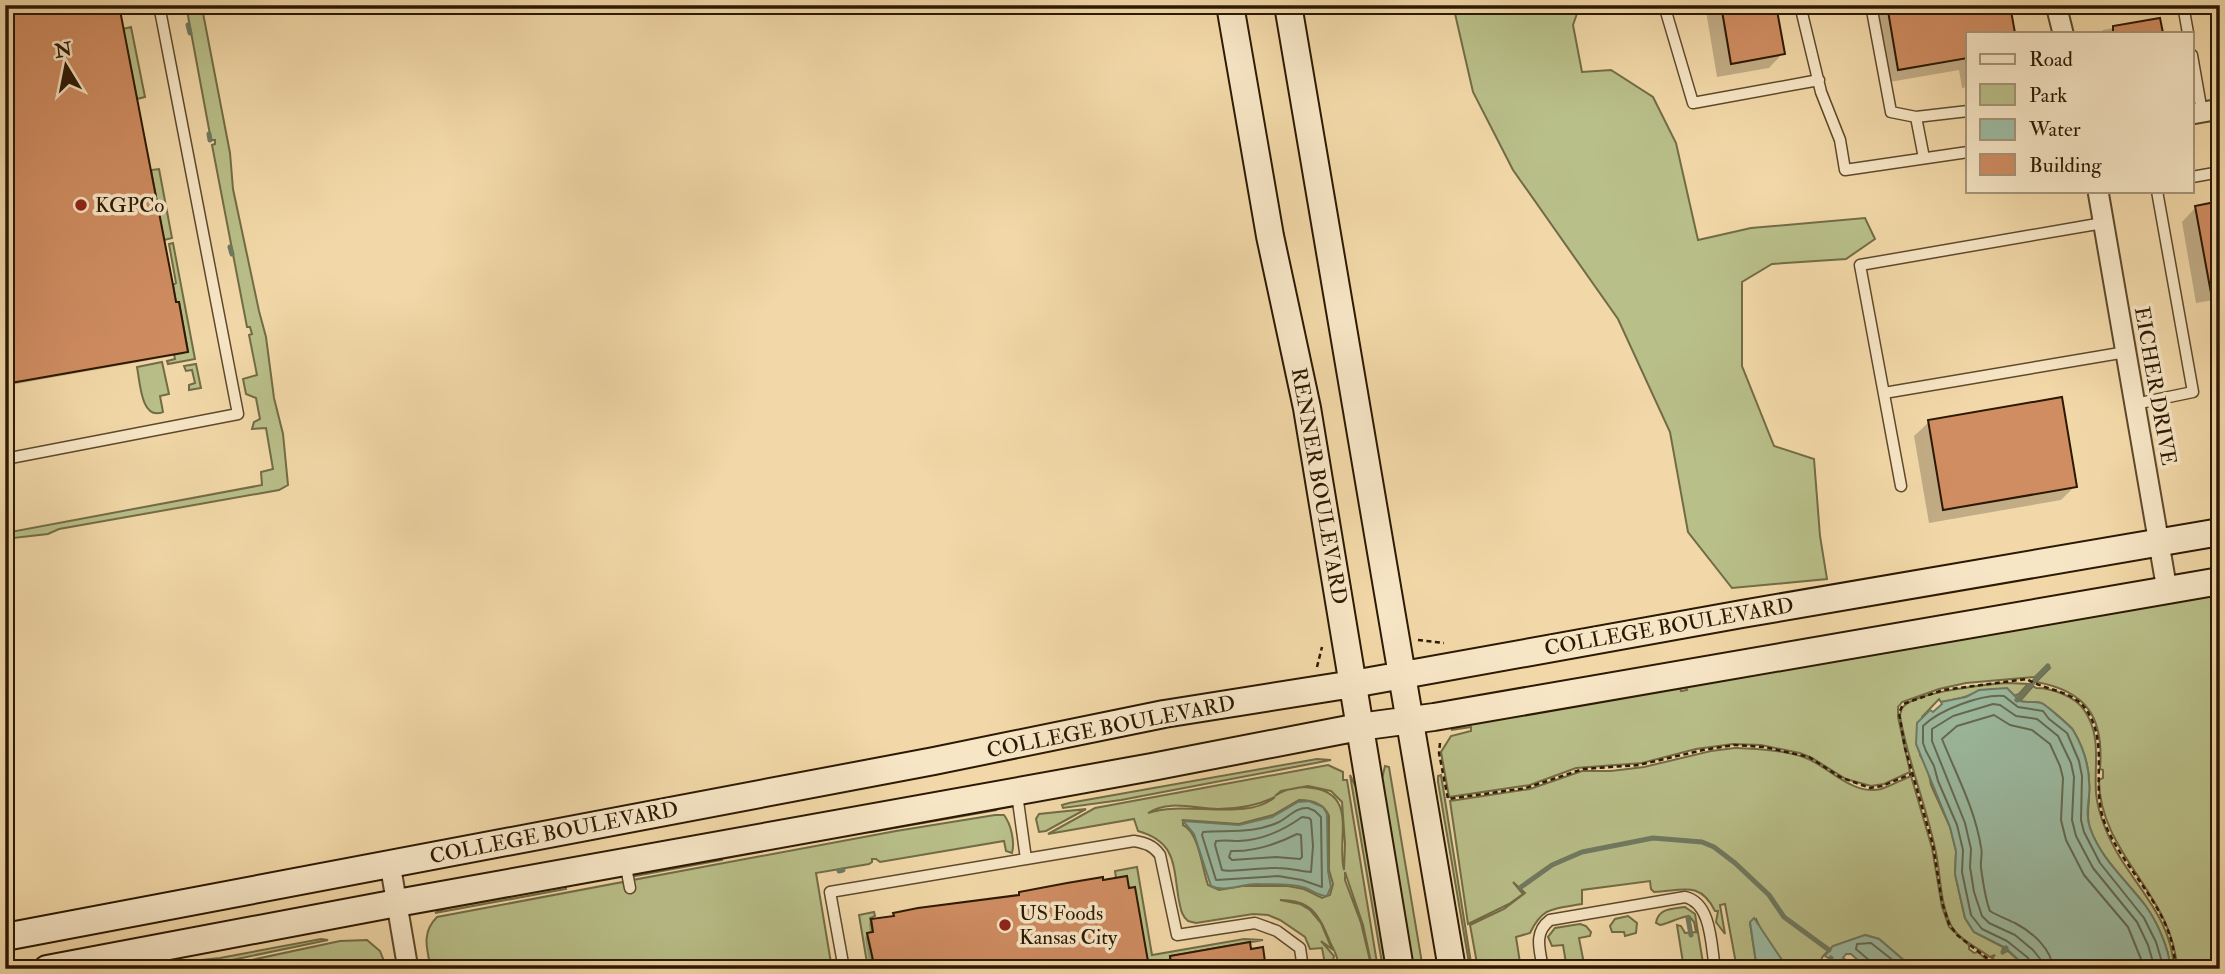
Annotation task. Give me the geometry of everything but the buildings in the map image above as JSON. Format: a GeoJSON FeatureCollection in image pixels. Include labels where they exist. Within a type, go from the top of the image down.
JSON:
{"type":"FeatureCollection","features":[{"type":"Feature","properties":{"kind":"main road","name":"RENNER BOULEVARD"},"geometry":{"type":"LineString","coordinates":[[1230,5],[1270,236],[1307,408],[1400,969]]}},
{"type":"Feature","properties":{"kind":"main road"},"geometry":{"type":"LineString","coordinates":[[1287,5],[1452,969]]}},
{"type":"Feature","properties":{"kind":"main road","name":"COLLEGE BOULEVARD"},"geometry":{"type":"LineString","coordinates":[[5,937],[934,761],[1164,714],[1353,684],[2220,532]]}},
{"type":"Feature","properties":{"kind":"main road","name":"COLLEGE BOULEVARD"},"geometry":{"type":"LineString","coordinates":[[47,969],[1359,727],[2220,581]]}},
{"type":"Feature","properties":{"kind":"street"},"geometry":{"type":"LineString","coordinates":[[2056,5],[2063,32]]}},
{"type":"Feature","properties":{"kind":"street","name":"EICHER DRIVE"},"geometry":{"type":"LineString","coordinates":[[2098,192],[2167,590]]}},
{"type":"Feature","properties":{"kind":"street"},"geometry":{"type":"LineString","coordinates":[[390,864],[408,969]]}},
{"type":"Feature","properties":{"kind":"lane"},"geometry":{"type":"LineString","coordinates":[[5,459],[239,414],[159,5]]}},
{"type":"Feature","properties":{"kind":"lane"},"geometry":{"type":"LineString","coordinates":[[1664,5],[1693,103],[1819,80]]}},
{"type":"Feature","properties":{"kind":"lane"},"geometry":{"type":"LineString","coordinates":[[1800,5],[1819,80],[1840,140],[1845,170],[1966,152]]}},
{"type":"Feature","properties":{"kind":"lane"},"geometry":{"type":"LineString","coordinates":[[1871,5],[1891,112],[1916,117],[1966,111]]}},
{"type":"Feature","properties":{"kind":"lane"},"geometry":{"type":"LineString","coordinates":[[2183,5],[2188,32]]}},
{"type":"Feature","properties":{"kind":"lane"},"geometry":{"type":"LineString","coordinates":[[2194,64],[2204,112]]}},
{"type":"Feature","properties":{"kind":"lane"},"geometry":{"type":"LineString","coordinates":[[1916,117],[1924,158]]}},
{"type":"Feature","properties":{"kind":"lane"},"geometry":{"type":"LineString","coordinates":[[2194,177],[2220,172]]}},
{"type":"Feature","properties":{"kind":"lane"},"geometry":{"type":"LineString","coordinates":[[2135,404],[2193,392],[2157,192]]}},
{"type":"Feature","properties":{"kind":"lane"},"geometry":{"type":"LineString","coordinates":[[1901,486],[1860,265],[2103,223]]}},
{"type":"Feature","properties":{"kind":"lane"},"geometry":{"type":"LineString","coordinates":[[1884,393],[2126,352]]}},
{"type":"Feature","properties":{"kind":"lane"},"geometry":{"type":"LineString","coordinates":[[1017,790],[1026,859]]}},
{"type":"Feature","properties":{"kind":"lane"},"geometry":{"type":"LineString","coordinates":[[844,969],[830,892],[1133,841],[1155,848],[1160,855],[1177,935],[1255,923],[1268,926],[1300,948],[1303,969]]}},
{"type":"Feature","properties":{"kind":"lane"},"geometry":{"type":"LineString","coordinates":[[625,862],[630,888]]}},
{"type":"Feature","properties":{"kind":"lane"},"geometry":{"type":"LineString","coordinates":[[1543,969],[1538,936],[1550,920],[1685,897],[1694,899],[1705,914],[1715,969]]}},
{"type":"Feature","properties":{"kind":"path"},"geometry":{"type":"LineString","coordinates":[[1417,640],[1444,643]]}},
{"type":"Feature","properties":{"kind":"path"},"geometry":{"type":"LineString","coordinates":[[1317,667],[1322,648]]}},
{"type":"Feature","properties":{"kind":"path"},"geometry":{"type":"LineString","coordinates":[[2001,969],[1957,935],[1949,924],[1942,902],[1933,845],[1911,774],[1899,716],[1900,707],[1906,702],[1956,687],[2027,679],[2077,700],[2090,714],[2097,733],[2098,793],[2102,816],[2116,848],[2159,911],[2173,947],[2175,969]]}},
{"type":"Feature","properties":{"kind":"path"},"geometry":{"type":"LineString","coordinates":[[1440,743],[1439,753],[1448,799],[1526,788],[1583,769],[1628,767],[1714,747],[1734,745],[1764,747],[1803,756],[1840,778],[1870,788],[1911,774]]}},
{"type":"Feature","properties":{"kind":"green space"},"geometry":{"type":"Polygon","coordinates":[[[186,5],[201,5],[203,13],[230,153],[233,189],[266,337],[274,398],[283,434],[288,485],[279,490],[59,529],[48,534],[5,539],[5,533],[262,485],[261,472],[273,469],[266,428],[252,429],[254,422],[260,419],[256,398],[246,394],[243,379],[257,375],[249,335],[252,334],[250,327],[247,327],[212,145],[215,140],[211,140],[186,5]]]}},
{"type":"Feature","properties":{"kind":"green space"},"geometry":{"type":"Polygon","coordinates":[[[1453,5],[1580,5],[1573,25],[1582,72],[1611,70],[1653,97],[1676,143],[1698,240],[1751,228],[1865,218],[1875,239],[1846,259],[1772,264],[1742,282],[1742,366],[1774,446],[1814,459],[1820,536],[1827,579],[1732,588],[1688,532],[1670,432],[1618,319],[1513,170],[1473,92],[1453,5]]]}},
{"type":"Feature","properties":{"kind":"green space"},"geometry":{"type":"Polygon","coordinates":[[[131,27],[145,97],[137,99],[123,29],[131,27]]]}},
{"type":"Feature","properties":{"kind":"green space"},"geometry":{"type":"Polygon","coordinates":[[[159,169],[172,238],[164,240],[151,170],[159,169]]]}},
{"type":"Feature","properties":{"kind":"green space"},"geometry":{"type":"Polygon","coordinates":[[[173,243],[195,359],[168,364],[167,361],[175,359],[174,354],[188,351],[173,285],[176,283],[169,244],[173,243]]]}},
{"type":"Feature","properties":{"kind":"green space"},"geometry":{"type":"Polygon","coordinates":[[[162,362],[169,394],[160,396],[163,412],[156,413],[146,406],[137,367],[162,362]]]}},
{"type":"Feature","properties":{"kind":"green space"},"geometry":{"type":"Polygon","coordinates":[[[196,364],[201,388],[189,390],[189,385],[195,383],[192,370],[186,371],[184,366],[196,364]]]}},
{"type":"Feature","properties":{"kind":"green space"},"geometry":{"type":"Polygon","coordinates":[[[2220,594],[2220,969],[2177,969],[2173,943],[2164,919],[2123,853],[2102,806],[2099,780],[2103,778],[2103,770],[2100,769],[2101,751],[2095,722],[2080,700],[2054,686],[2036,682],[2050,668],[2047,665],[2035,677],[1966,683],[1902,702],[1898,707],[1898,717],[1910,772],[1884,784],[1871,786],[1846,779],[1800,753],[1761,745],[1733,744],[1696,749],[1642,763],[1576,768],[1530,785],[1449,797],[1441,752],[1451,736],[1471,731],[1471,727],[1451,730],[1467,724],[1674,688],[1687,690],[1686,687],[1691,685],[2220,594]]]}},
{"type":"Feature","properties":{"kind":"green space"},"geometry":{"type":"Polygon","coordinates":[[[2009,683],[2028,684],[2014,696],[2003,690],[1992,689],[1963,698],[1941,702],[1939,699],[1922,717],[1920,755],[1950,827],[1956,851],[1955,874],[1965,918],[1974,932],[2003,947],[2002,953],[2008,951],[2028,969],[2004,969],[1992,958],[1995,955],[1990,957],[1964,940],[1952,927],[1943,900],[1932,836],[1900,716],[1904,706],[1923,697],[2009,683]]]}},
{"type":"Feature","properties":{"kind":"green space"},"geometry":{"type":"Polygon","coordinates":[[[2033,686],[2069,697],[2080,705],[2090,720],[2095,740],[2096,793],[2101,816],[2114,848],[2157,913],[2171,949],[2174,969],[2171,969],[2165,944],[2150,912],[2107,859],[2090,828],[2088,770],[2073,730],[2043,704],[2020,701],[2033,686]]]}},
{"type":"Feature","properties":{"kind":"green space"},"geometry":{"type":"Polygon","coordinates":[[[1735,748],[1798,755],[1815,762],[1851,785],[1871,790],[1885,788],[1911,776],[1932,848],[1942,907],[1949,927],[1969,945],[1969,949],[1974,953],[1978,952],[1987,960],[1975,969],[1914,969],[1879,939],[1865,935],[1833,946],[1816,969],[1786,969],[1756,919],[1750,923],[1757,969],[1737,969],[1725,904],[1720,905],[1725,934],[1716,922],[1718,911],[1715,911],[1703,895],[1682,889],[1654,892],[1650,881],[1582,890],[1582,904],[1550,910],[1540,918],[1530,933],[1516,937],[1521,969],[1478,969],[1470,925],[1504,909],[1525,893],[1513,882],[1523,894],[1468,924],[1450,801],[1530,789],[1582,771],[1644,767],[1735,748]]]}},
{"type":"Feature","properties":{"kind":"green space"},"geometry":{"type":"Polygon","coordinates":[[[1317,759],[1331,760],[1121,800],[1063,808],[1062,805],[1069,803],[1317,759]]]}},
{"type":"Feature","properties":{"kind":"green space"},"geometry":{"type":"Polygon","coordinates":[[[1328,765],[1343,772],[1343,780],[1347,780],[1378,969],[1372,967],[1363,925],[1345,872],[1345,880],[1361,923],[1372,969],[1338,969],[1336,956],[1322,924],[1318,917],[1307,906],[1300,903],[1280,900],[1300,904],[1310,910],[1321,923],[1332,949],[1321,941],[1334,956],[1331,969],[1326,969],[1322,948],[1310,949],[1305,937],[1268,915],[1253,914],[1196,923],[1188,921],[1181,909],[1174,866],[1167,849],[1151,836],[1138,831],[1134,819],[1048,834],[1095,808],[1328,765]],[[1308,786],[1299,788],[1327,792],[1336,799],[1341,809],[1344,870],[1345,844],[1342,802],[1331,791],[1308,786]],[[1275,797],[1225,809],[1165,806],[1148,813],[1179,809],[1232,810],[1248,808],[1263,804],[1275,797]],[[1299,800],[1273,815],[1239,824],[1183,820],[1183,825],[1193,835],[1208,885],[1219,890],[1242,886],[1288,886],[1304,889],[1322,898],[1330,895],[1333,884],[1329,870],[1329,816],[1321,805],[1299,800]]]}},
{"type":"Feature","properties":{"kind":"green space"},"geometry":{"type":"Polygon","coordinates":[[[1385,766],[1389,767],[1423,969],[1409,969],[1380,787],[1385,766]]]}},
{"type":"Feature","properties":{"kind":"green space"},"geometry":{"type":"Polygon","coordinates":[[[1350,775],[1359,793],[1388,969],[1383,969],[1350,775]]]}},
{"type":"Feature","properties":{"kind":"green space"},"geometry":{"type":"Polygon","coordinates":[[[1441,775],[1472,969],[1438,782],[1438,776],[1441,775]]]}},
{"type":"Feature","properties":{"kind":"green space"},"geometry":{"type":"Polygon","coordinates":[[[1086,809],[1046,831],[1039,832],[1036,819],[1039,814],[1086,809]]]}},
{"type":"Feature","properties":{"kind":"green space"},"geometry":{"type":"Polygon","coordinates":[[[997,810],[871,832],[870,829],[997,810]]]}},
{"type":"Feature","properties":{"kind":"green space"},"geometry":{"type":"Polygon","coordinates":[[[1004,815],[1009,823],[1013,839],[1012,853],[1006,851],[1004,841],[880,862],[872,859],[869,864],[816,873],[832,969],[431,969],[427,935],[437,917],[623,882],[625,888],[630,888],[633,880],[1004,815]]]}},
{"type":"Feature","properties":{"kind":"green space"},"geometry":{"type":"Polygon","coordinates":[[[722,856],[722,860],[635,876],[638,872],[722,856]]]}},
{"type":"Feature","properties":{"kind":"green space"},"geometry":{"type":"Polygon","coordinates":[[[1137,867],[1152,955],[1244,939],[1263,940],[1170,956],[1172,969],[1138,969],[1149,966],[1129,888],[1116,878],[1115,871],[1137,867]]]}},
{"type":"Feature","properties":{"kind":"green space"},"geometry":{"type":"Polygon","coordinates":[[[566,885],[566,889],[435,913],[450,906],[566,885]]]}},
{"type":"Feature","properties":{"kind":"green space"},"geometry":{"type":"Polygon","coordinates":[[[1685,907],[1695,914],[1704,969],[1684,969],[1677,925],[1681,926],[1685,933],[1696,932],[1694,922],[1689,916],[1660,925],[1656,923],[1663,912],[1685,907]]]}},
{"type":"Feature","properties":{"kind":"green space"},"geometry":{"type":"Polygon","coordinates":[[[874,912],[875,916],[870,918],[873,932],[867,933],[875,969],[868,969],[859,915],[874,912]]]}},
{"type":"Feature","properties":{"kind":"green space"},"geometry":{"type":"Polygon","coordinates":[[[1628,916],[1637,923],[1636,933],[1625,936],[1624,932],[1612,932],[1610,926],[1615,919],[1628,916]]]}},
{"type":"Feature","properties":{"kind":"green space"},"geometry":{"type":"Polygon","coordinates":[[[1580,924],[1591,932],[1590,936],[1579,938],[1585,969],[1567,969],[1563,945],[1552,946],[1548,937],[1555,928],[1580,924]]]}},
{"type":"Feature","properties":{"kind":"green space"},"geometry":{"type":"Polygon","coordinates":[[[321,939],[328,940],[203,966],[117,969],[220,958],[321,939]]]}},
{"type":"Feature","properties":{"kind":"green space"},"geometry":{"type":"Polygon","coordinates":[[[367,940],[380,951],[384,961],[381,963],[388,969],[209,969],[340,941],[367,940]]]}},
{"type":"Feature","properties":{"kind":"water"},"geometry":{"type":"Polygon","coordinates":[[[2007,688],[2020,701],[2043,704],[2073,730],[2084,753],[2088,770],[2090,828],[2107,859],[2154,920],[2165,944],[2171,969],[2028,969],[2006,948],[1974,932],[1965,918],[1955,874],[1956,851],[1950,827],[1916,744],[1917,723],[1930,710],[1933,712],[1941,702],[1966,697],[1979,690],[2007,688]]]}},
{"type":"Feature","properties":{"kind":"water"},"geometry":{"type":"Polygon","coordinates":[[[1309,801],[1323,807],[1327,814],[1328,871],[1331,887],[1327,896],[1291,885],[1253,884],[1228,888],[1211,886],[1194,834],[1183,821],[1239,825],[1272,817],[1298,802],[1309,801]]]}},
{"type":"Feature","properties":{"kind":"water"},"geometry":{"type":"Polygon","coordinates":[[[1754,918],[1786,969],[1757,969],[1750,922],[1754,918]]]}},
{"type":"Feature","properties":{"kind":"water"},"geometry":{"type":"Polygon","coordinates":[[[1865,935],[1879,939],[1914,969],[1868,969],[1851,954],[1846,954],[1843,958],[1861,969],[1830,969],[1835,962],[1825,956],[1833,946],[1865,935]]]}},
{"type":"Feature","properties":{"kind":"waterway"},"geometry":{"type":"LineString","coordinates":[[188,25],[190,33]]}},
{"type":"Feature","properties":{"kind":"waterway"},"geometry":{"type":"LineString","coordinates":[[209,134],[210,140]]}},
{"type":"Feature","properties":{"kind":"waterway"},"geometry":{"type":"LineString","coordinates":[[230,247],[232,254]]}},
{"type":"Feature","properties":{"kind":"waterway"},"geometry":{"type":"LineString","coordinates":[[2017,700],[2048,666]]}},
{"type":"Feature","properties":{"kind":"waterway"},"geometry":{"type":"LineString","coordinates":[[1521,887],[1552,865],[1582,852],[1653,838],[1702,842],[1714,847],[1735,863],[1769,895],[1784,917],[1829,950]]}},
{"type":"Feature","properties":{"kind":"waterway"},"geometry":{"type":"LineString","coordinates":[[839,871],[843,870]]}},
{"type":"Feature","properties":{"kind":"waterway"},"geometry":{"type":"LineString","coordinates":[[1688,918],[1691,935]]}},
{"type":"Feature","properties":{"kind":"waterway"},"geometry":{"type":"LineString","coordinates":[[2003,952],[2006,948]]}},
{"type":"Feature","properties":{"kind":"waterway"},"geometry":{"type":"LineString","coordinates":[[1824,969],[1831,958]]}},
{"type":"Feature","properties":{"kind":"place","name":"KGPCo"},"geometry":{"type":"Point","coordinates":[81,205]}},
{"type":"Feature","properties":{"kind":"place","name":"US Foods Kansas City"},"geometry":{"type":"Point","coordinates":[1005,925]}}]}
